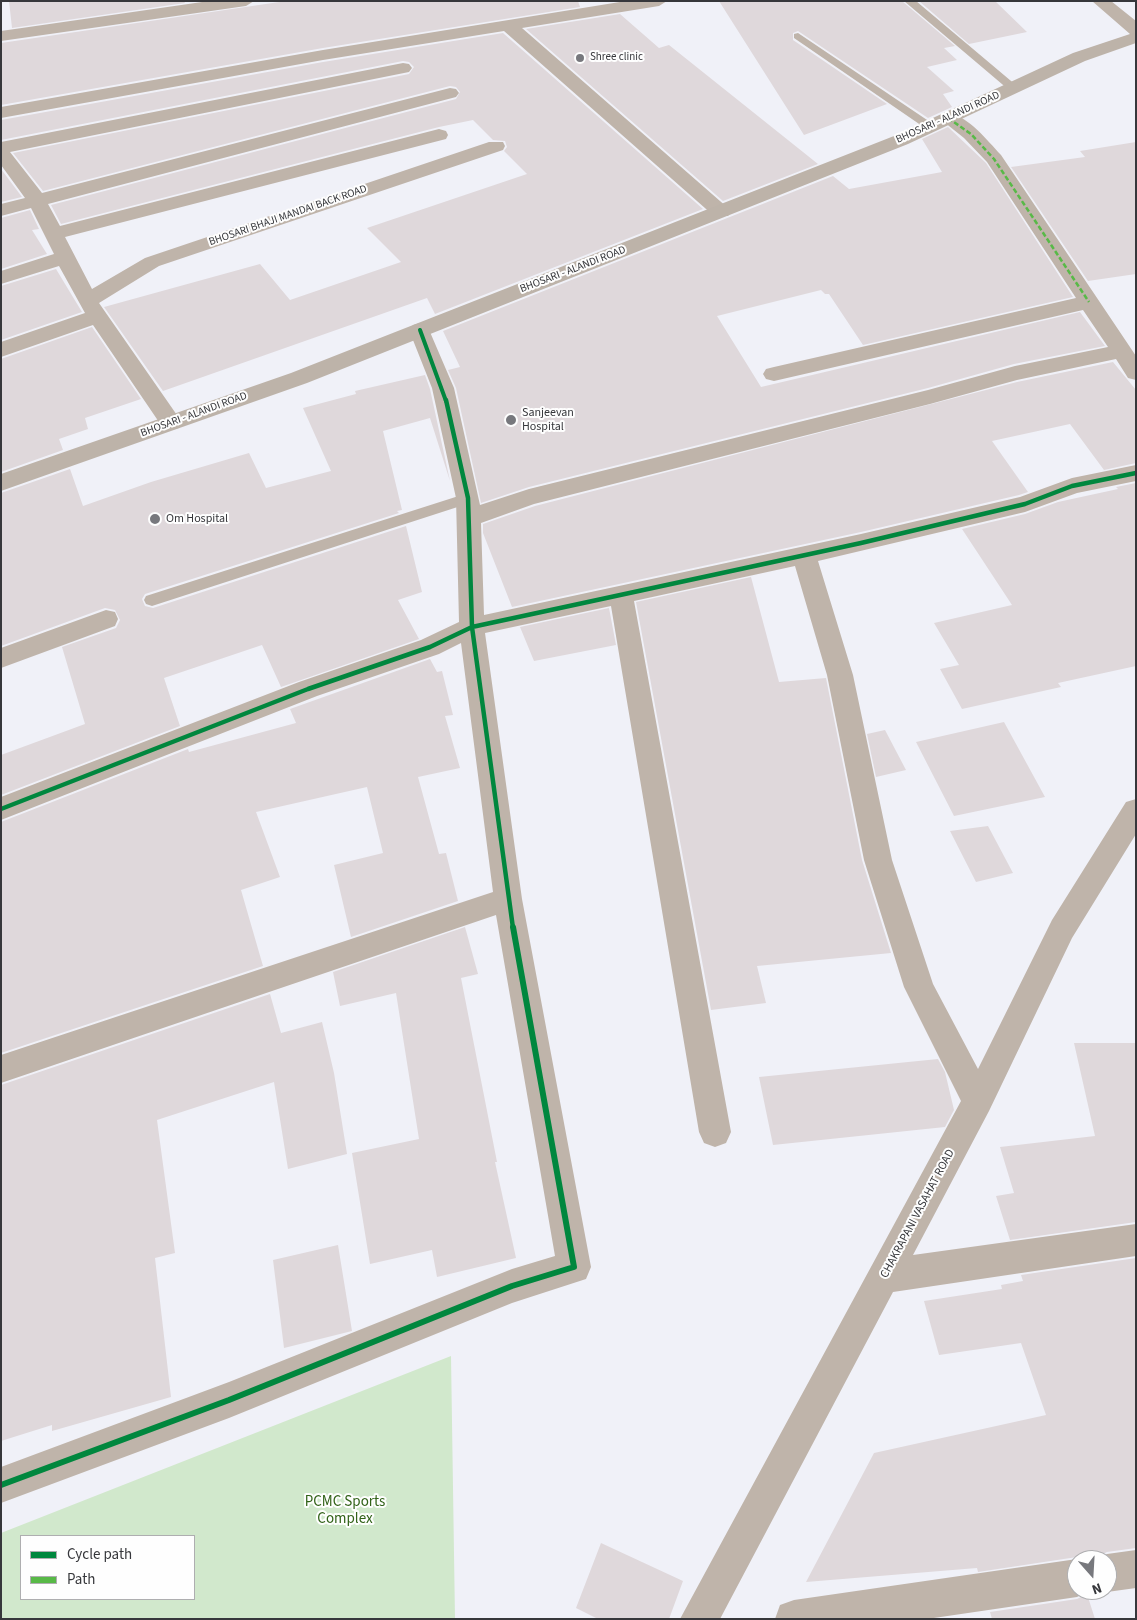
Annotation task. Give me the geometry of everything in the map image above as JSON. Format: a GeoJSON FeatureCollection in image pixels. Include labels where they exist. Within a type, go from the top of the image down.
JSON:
{"type":"FeatureCollection","features":[{"type":"Feature","properties":{"kind":"main road","name":"BHOSARI - ALANDI ROAD"},"geometry":{"type":"LineString","coordinates":[[1,483],[298,378],[721,212],[948,118],[1079,57],[1136,36]]}},
{"type":"Feature","properties":{"kind":"street"},"geometry":{"type":"LineString","coordinates":[[1,36],[246,1]]}},
{"type":"Feature","properties":{"kind":"street"},"geometry":{"type":"LineString","coordinates":[[1,114],[323,55],[659,1]]}},
{"type":"Feature","properties":{"kind":"street"},"geometry":{"type":"LineString","coordinates":[[1100,1],[1136,30]]}},
{"type":"Feature","properties":{"kind":"street"},"geometry":{"type":"LineString","coordinates":[[509,26],[721,212]]}},
{"type":"Feature","properties":{"kind":"street"},"geometry":{"type":"LineString","coordinates":[[171,423],[93,309],[37,200],[1,150],[403,68]]}},
{"type":"Feature","properties":{"kind":"street"},"geometry":{"type":"LineString","coordinates":[[1,210],[450,93]]}},
{"type":"Feature","properties":{"kind":"street"},"geometry":{"type":"LineString","coordinates":[[948,118],[971,134],[994,159],[1136,373]]}},
{"type":"Feature","properties":{"kind":"street"},"geometry":{"type":"LineString","coordinates":[[54,234],[439,135]]}},
{"type":"Feature","properties":{"kind":"street","name":"BHOSARI BHAJI MANDAI BACK ROAD"},"geometry":{"type":"LineString","coordinates":[[1,350],[93,309],[152,262],[496,146]]}},
{"type":"Feature","properties":{"kind":"street"},"geometry":{"type":"LineString","coordinates":[[1,278],[65,257]]}},
{"type":"Feature","properties":{"kind":"street"},"geometry":{"type":"LineString","coordinates":[[774,374],[1089,302]]}},
{"type":"Feature","properties":{"kind":"street"},"geometry":{"type":"LineString","coordinates":[[1,1485],[229,1400],[512,1286],[574,1267],[508,899],[472,627],[469,508],[443,388],[420,330]]}},
{"type":"Feature","properties":{"kind":"street"},"geometry":{"type":"LineString","coordinates":[[469,508],[529,498],[892,407],[1015,373],[1121,351]]}},
{"type":"Feature","properties":{"kind":"street"},"geometry":{"type":"LineString","coordinates":[[1,809],[308,689],[430,647],[472,627],[804,556],[1025,504],[1072,486],[1136,474]]}},
{"type":"Feature","properties":{"kind":"street"},"geometry":{"type":"LineString","coordinates":[[804,556],[840,675],[878,860],[919,987],[978,1101]]}},
{"type":"Feature","properties":{"kind":"street"},"geometry":{"type":"LineString","coordinates":[[621,595],[715,1132]]}},
{"type":"Feature","properties":{"kind":"street"},"geometry":{"type":"LineString","coordinates":[[1,658],[106,619]]}},
{"type":"Feature","properties":{"kind":"street","name":"CHAKRAPANI VASAHAT ROAD"},"geometry":{"type":"LineString","coordinates":[[699,1619],[978,1101],[1062,929],[1136,810]]}},
{"type":"Feature","properties":{"kind":"street"},"geometry":{"type":"LineString","coordinates":[[1,1069],[508,899]]}},
{"type":"Feature","properties":{"kind":"street"},"geometry":{"type":"LineString","coordinates":[[885,1276],[1136,1240]]}},
{"type":"Feature","properties":{"kind":"street"},"geometry":{"type":"LineString","coordinates":[[1117,1572],[1136,1569]]}},
{"type":"Feature","properties":{"kind":"street"},"geometry":{"type":"LineString","coordinates":[[794,1619],[1067,1579]]}},
{"type":"Feature","properties":{"kind":"lane"},"geometry":{"type":"LineString","coordinates":[[909,1],[1013,88]]}},
{"type":"Feature","properties":{"kind":"lane"},"geometry":{"type":"LineString","coordinates":[[798,36],[929,126]]}},
{"type":"Feature","properties":{"kind":"lane"},"geometry":{"type":"LineString","coordinates":[[152,600],[469,508]]}},
{"type":"Feature","properties":{"kind":"green space","name":"PCMC Sports Complex"},"geometry":{"type":"Polygon","coordinates":[[[451,1356],[455,1619],[1,1619],[1,1533],[451,1356]]]}},
{"type":"Feature","properties":{"kind":"building"},"geometry":{"type":"Polygon","coordinates":[[[9,1],[184,1],[185,3],[12,28],[9,1]]]}},
{"type":"Feature","properties":{"kind":"building"},"geometry":{"type":"Polygon","coordinates":[[[286,1],[578,1],[580,7],[323,48],[1,105],[1,43],[286,1]]]}},
{"type":"Feature","properties":{"kind":"building"},"geometry":{"type":"Polygon","coordinates":[[[719,1],[902,1],[955,46],[944,48],[957,60],[927,67],[954,91],[943,94],[952,107],[928,118],[798,31],[793,33],[793,40],[887,104],[804,135],[719,1]]]}},
{"type":"Feature","properties":{"kind":"building"},"geometry":{"type":"Polygon","coordinates":[[[919,1],[995,1],[1027,32],[969,44],[919,1]]]}},
{"type":"Feature","properties":{"kind":"building"},"geometry":{"type":"Polygon","coordinates":[[[620,14],[659,48],[669,45],[818,164],[723,201],[526,29],[620,14]]]}},
{"type":"Feature","properties":{"kind":"building"},"geometry":{"type":"Polygon","coordinates":[[[503,33],[703,209],[435,314],[427,298],[163,391],[104,307],[260,264],[290,300],[401,262],[367,228],[527,174],[504,151],[507,147],[505,141],[493,140],[473,120],[439,127],[61,224],[51,205],[456,99],[460,92],[456,87],[450,86],[43,191],[13,153],[409,74],[414,67],[409,62],[403,61],[1,140],[1,120],[323,62],[503,33]]]}},
{"type":"Feature","properties":{"kind":"building"},"geometry":{"type":"Polygon","coordinates":[[[948,127],[986,163],[1073,297],[863,345],[829,294],[825,294],[821,290],[717,316],[761,387],[1080,312],[1105,346],[1014,364],[928,388],[529,487],[481,503],[456,388],[448,370],[460,367],[443,331],[833,176],[849,189],[942,172],[922,139],[948,127]]]}},
{"type":"Feature","properties":{"kind":"building"},"geometry":{"type":"Polygon","coordinates":[[[1136,142],[1136,274],[1088,281],[1011,167],[1085,157],[1080,151],[1136,142]]]}},
{"type":"Feature","properties":{"kind":"building"},"geometry":{"type":"Polygon","coordinates":[[[1,169],[22,197],[1,202],[1,169]]]}},
{"type":"Feature","properties":{"kind":"building"},"geometry":{"type":"Polygon","coordinates":[[[30,210],[39,229],[32,230],[47,254],[1,269],[1,218],[30,210]]]}},
{"type":"Feature","properties":{"kind":"building"},"geometry":{"type":"Polygon","coordinates":[[[56,269],[82,312],[1,340],[1,286],[56,269]]]}},
{"type":"Feature","properties":{"kind":"building"},"geometry":{"type":"Polygon","coordinates":[[[92,327],[141,399],[85,418],[88,429],[59,439],[63,450],[1,472],[1,359],[92,327]]]}},
{"type":"Feature","properties":{"kind":"building"},"geometry":{"type":"Polygon","coordinates":[[[1113,362],[1136,390],[1136,463],[1104,470],[1070,424],[992,441],[1028,492],[1019,495],[861,532],[512,607],[483,533],[483,524],[535,506],[1017,382],[1113,362]]]}},
{"type":"Feature","properties":{"kind":"building"},"geometry":{"type":"Polygon","coordinates":[[[425,375],[430,389],[450,481],[430,418],[383,431],[402,510],[397,511],[399,513],[145,594],[142,599],[145,606],[153,608],[406,526],[422,592],[398,600],[419,639],[281,687],[262,645],[164,678],[180,726],[1,795],[1,755],[85,724],[62,647],[116,628],[120,620],[115,610],[105,608],[1,646],[1,493],[70,469],[83,506],[151,482],[249,453],[266,488],[331,471],[303,408],[356,394],[355,391],[425,375]]]}},
{"type":"Feature","properties":{"kind":"building"},"geometry":{"type":"Polygon","coordinates":[[[1136,483],[1136,666],[1058,683],[1061,687],[962,709],[940,669],[959,665],[934,623],[1012,605],[962,529],[1025,514],[1058,502],[1118,489],[1116,487],[1136,483]]]}},
{"type":"Feature","properties":{"kind":"building"},"geometry":{"type":"Polygon","coordinates":[[[751,577],[779,682],[826,678],[862,860],[891,953],[757,966],[766,1003],[711,1010],[636,602],[751,577]]]}},
{"type":"Feature","properties":{"kind":"building"},"geometry":{"type":"Polygon","coordinates":[[[609,608],[616,645],[534,661],[520,627],[609,608]]]}},
{"type":"Feature","properties":{"kind":"building"},"geometry":{"type":"Polygon","coordinates":[[[430,659],[437,672],[442,671],[453,715],[445,716],[460,768],[418,777],[439,854],[446,853],[458,901],[351,937],[334,865],[383,853],[367,787],[256,812],[280,877],[241,890],[263,966],[1,1053],[1,822],[188,749],[189,752],[296,723],[290,709],[430,659]]]}},
{"type":"Feature","properties":{"kind":"building"},"geometry":{"type":"Polygon","coordinates":[[[1004,722],[1045,797],[954,816],[916,742],[1004,722]]]}},
{"type":"Feature","properties":{"kind":"building"},"geometry":{"type":"Polygon","coordinates":[[[885,730],[906,770],[876,777],[867,734],[885,730]]]}},
{"type":"Feature","properties":{"kind":"building"},"geometry":{"type":"Polygon","coordinates":[[[988,826],[1013,873],[976,882],[950,831],[988,826]]]}},
{"type":"Feature","properties":{"kind":"building"},"geometry":{"type":"Polygon","coordinates":[[[465,927],[478,974],[461,978],[497,1162],[495,1162],[516,1258],[437,1277],[432,1250],[370,1264],[352,1153],[419,1139],[396,993],[340,1006],[333,972],[465,927]]]}},
{"type":"Feature","properties":{"kind":"building"},"geometry":{"type":"Polygon","coordinates":[[[270,994],[281,1033],[322,1022],[334,1073],[347,1154],[288,1169],[274,1082],[157,1120],[175,1253],[155,1258],[171,1397],[52,1431],[52,1425],[1,1441],[1,1085],[270,994]]]}},
{"type":"Feature","properties":{"kind":"building"},"geometry":{"type":"Polygon","coordinates":[[[1074,1043],[1136,1043],[1136,1222],[1010,1240],[996,1196],[1014,1193],[1000,1147],[1095,1136],[1074,1043]]]}},
{"type":"Feature","properties":{"kind":"building"},"geometry":{"type":"Polygon","coordinates":[[[938,1059],[945,1072],[954,1110],[945,1127],[773,1145],[759,1077],[938,1059]]]}},
{"type":"Feature","properties":{"kind":"building"},"geometry":{"type":"Polygon","coordinates":[[[338,1245],[352,1331],[284,1348],[273,1260],[338,1245]]]}},
{"type":"Feature","properties":{"kind":"building"},"geometry":{"type":"Polygon","coordinates":[[[1136,1258],[1136,1548],[1117,1551],[1067,1550],[1067,1559],[978,1572],[977,1568],[806,1582],[874,1453],[1046,1415],[1021,1343],[939,1355],[924,1301],[1002,1289],[1001,1285],[1023,1281],[1021,1275],[1136,1258]]]}},
{"type":"Feature","properties":{"kind":"building"},"geometry":{"type":"Polygon","coordinates":[[[601,1543],[683,1581],[669,1619],[598,1619],[576,1608],[601,1543]]]}},
{"type":"Feature","properties":{"kind":"building"},"geometry":{"type":"Polygon","coordinates":[[[1070,1600],[1089,1600],[1095,1619],[992,1619],[990,1612],[1070,1600]]]}},
{"type":"Feature","properties":{"kind":"marked path"},"geometry":{"type":"LineString","coordinates":[[948,118],[971,134],[994,159],[1089,302]]}},
{"type":"Feature","properties":{"kind":"cycle path"},"geometry":{"type":"LineString","coordinates":[[1,1485],[229,1400],[512,1286],[574,1267],[508,899],[472,627],[468,498],[443,388],[420,330]]}},
{"type":"Feature","properties":{"kind":"cycle path"},"geometry":{"type":"LineString","coordinates":[[1,809],[308,689],[430,647],[472,627],[861,543],[1025,504],[1072,486],[1136,473]]}},
{"type":"Feature","properties":{"kind":"place","name":"Shree clinic"},"geometry":{"type":"Point","coordinates":[580,58]}},
{"type":"Feature","properties":{"kind":"place","name":"Sanjeevan Hospital"},"geometry":{"type":"Point","coordinates":[511,420]}},
{"type":"Feature","properties":{"kind":"place","name":"Om Hospital"},"geometry":{"type":"Point","coordinates":[155,519]}}]}
